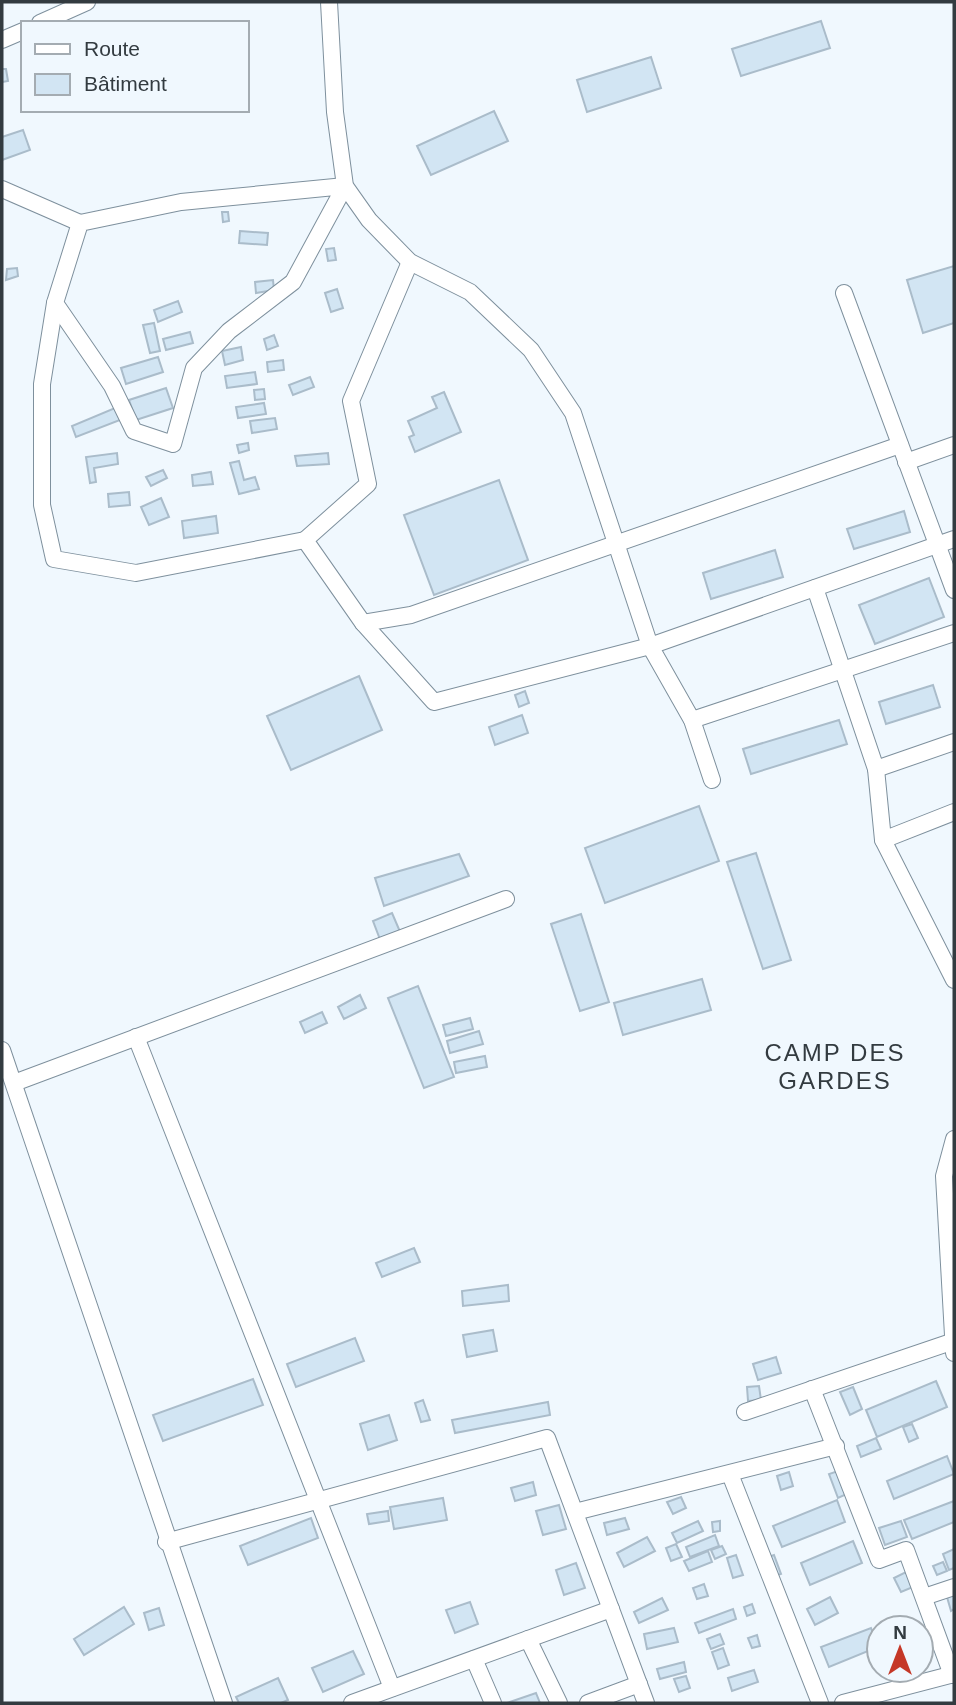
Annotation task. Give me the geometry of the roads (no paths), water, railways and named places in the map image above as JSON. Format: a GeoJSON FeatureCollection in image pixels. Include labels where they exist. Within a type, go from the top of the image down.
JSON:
{"type":"FeatureCollection","features":[{"type":"Feature","properties":{"kind":"street"},"geometry":{"type":"LineString","coordinates":[[45,21],[88,2]]}},
{"type":"Feature","properties":{"kind":"street"},"geometry":{"type":"LineString","coordinates":[[329,2],[335,112],[345,186],[369,220],[410,262],[470,292],[531,349],[573,413],[650,646],[692,720],[712,780]]}},
{"type":"Feature","properties":{"kind":"street"},"geometry":{"type":"LineString","coordinates":[[2,40],[21,32]]}},
{"type":"Feature","properties":{"kind":"street"},"geometry":{"type":"LineString","coordinates":[[2,189],[80,223],[181,202],[345,186]]}},
{"type":"Feature","properties":{"kind":"street"},"geometry":{"type":"LineString","coordinates":[[55,303],[112,386],[135,432],[173,444],[194,368],[229,331],[293,282],[345,186]]}},
{"type":"Feature","properties":{"kind":"street"},"geometry":{"type":"LineString","coordinates":[[80,223],[55,303],[42,384],[42,505],[54,559],[136,573],[305,540],[368,484],[351,401],[410,262]]}},
{"type":"Feature","properties":{"kind":"street"},"geometry":{"type":"LineString","coordinates":[[844,293],[954,590]]}},
{"type":"Feature","properties":{"kind":"street"},"geometry":{"type":"LineString","coordinates":[[906,462],[954,445]]}},
{"type":"Feature","properties":{"kind":"street"},"geometry":{"type":"LineString","coordinates":[[363,623],[411,615],[900,446]]}},
{"type":"Feature","properties":{"kind":"street"},"geometry":{"type":"LineString","coordinates":[[305,540],[363,623],[434,702],[650,646],[954,538]]}},
{"type":"Feature","properties":{"kind":"street"},"geometry":{"type":"LineString","coordinates":[[815,588],[876,769],[883,840],[954,980]]}},
{"type":"Feature","properties":{"kind":"street"},"geometry":{"type":"LineString","coordinates":[[692,720],[954,633]]}},
{"type":"Feature","properties":{"kind":"street"},"geometry":{"type":"LineString","coordinates":[[876,769],[954,742]]}},
{"type":"Feature","properties":{"kind":"street"},"geometry":{"type":"LineString","coordinates":[[883,840],[954,812]]}},
{"type":"Feature","properties":{"kind":"street"},"geometry":{"type":"LineString","coordinates":[[14,1083],[506,899]]}},
{"type":"Feature","properties":{"kind":"street"},"geometry":{"type":"LineString","coordinates":[[136,1037],[393,1688]]}},
{"type":"Feature","properties":{"kind":"street"},"geometry":{"type":"LineString","coordinates":[[2,1050],[166,1542],[224,1703]]}},
{"type":"Feature","properties":{"kind":"street"},"geometry":{"type":"LineString","coordinates":[[745,1412],[953,1345],[944,1176],[954,1139]]}},
{"type":"Feature","properties":{"kind":"street"},"geometry":{"type":"LineString","coordinates":[[812,1389],[879,1560],[906,1550],[953,1674],[843,1703]]}},
{"type":"Feature","properties":{"kind":"street"},"geometry":{"type":"LineString","coordinates":[[166,1542],[547,1438],[646,1703]]}},
{"type":"Feature","properties":{"kind":"street"},"geometry":{"type":"LineString","coordinates":[[575,1512],[836,1446]]}},
{"type":"Feature","properties":{"kind":"street"},"geometry":{"type":"LineString","coordinates":[[730,1474],[820,1703]]}},
{"type":"Feature","properties":{"kind":"street"},"geometry":{"type":"LineString","coordinates":[[924,1597],[954,1587]]}},
{"type":"Feature","properties":{"kind":"street"},"geometry":{"type":"LineString","coordinates":[[352,1703],[611,1609]]}},
{"type":"Feature","properties":{"kind":"street"},"geometry":{"type":"LineString","coordinates":[[528,1639],[559,1703]]}},
{"type":"Feature","properties":{"kind":"street"},"geometry":{"type":"LineString","coordinates":[[474,1659],[493,1703]]}},
{"type":"Feature","properties":{"kind":"street"},"geometry":{"type":"LineString","coordinates":[[588,1703],[639,1684]]}},
{"type":"Feature","properties":{"kind":"district","name":"CAMP DES GARDES"},"geometry":{"type":"Point","coordinates":[835,1067]}}]}
